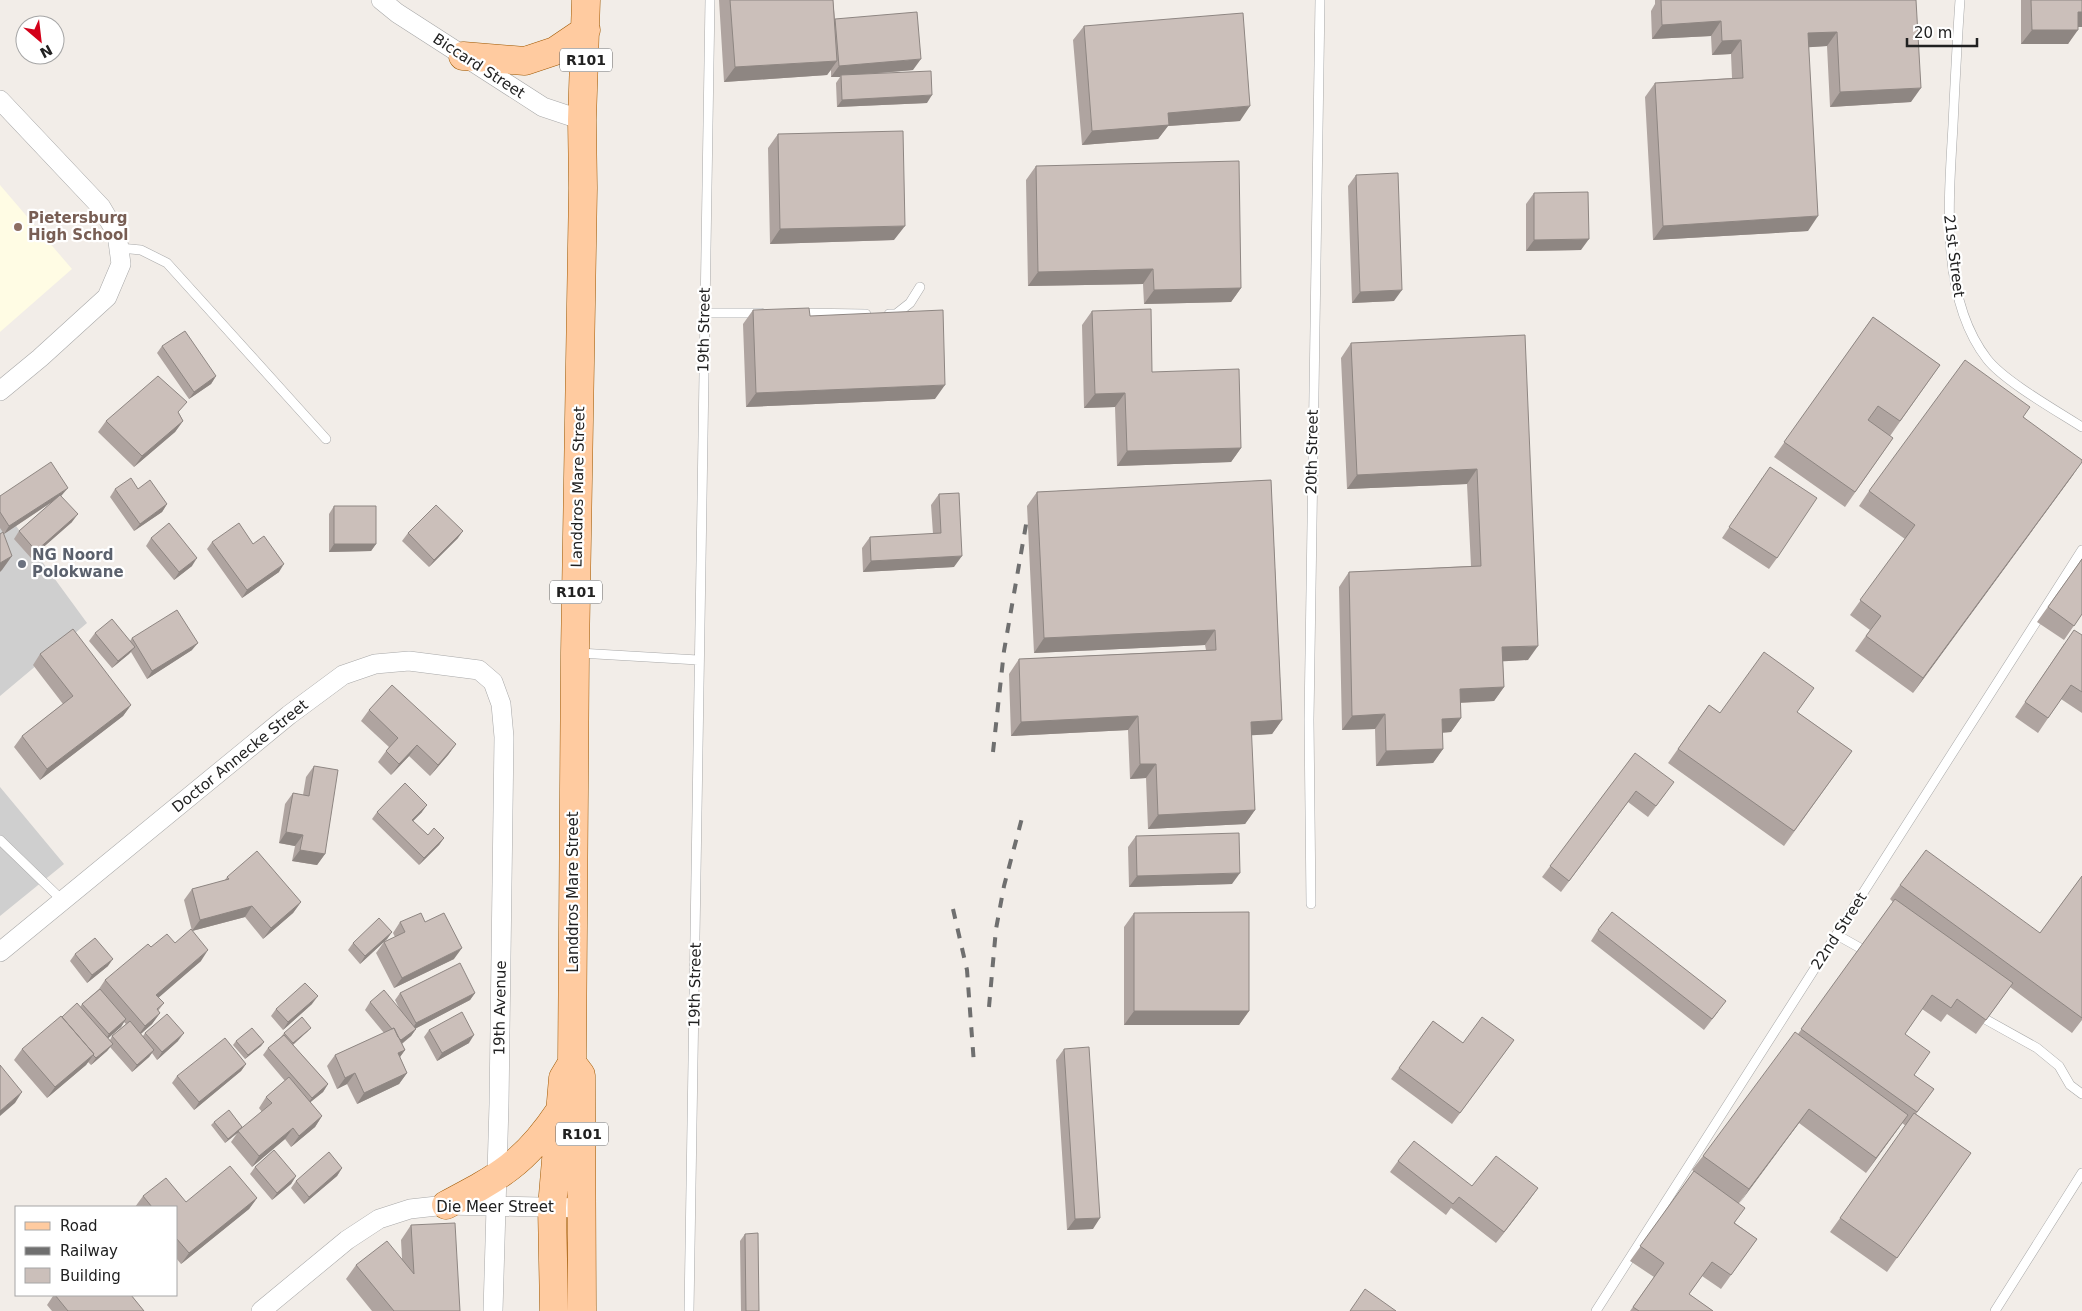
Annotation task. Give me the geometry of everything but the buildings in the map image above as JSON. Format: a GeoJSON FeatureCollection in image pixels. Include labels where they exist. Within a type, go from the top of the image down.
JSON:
{"type":"FeatureCollection","features":[{"type":"Feature","properties":{"kind":"main road","name":"Landdros Mare Street"},"geometry":{"type":"LineString","coordinates":[[554,1311],[552,1207],[563,1078],[572,1063],[575,653],[583,198],[582,120],[586,0]]}},
{"type":"Feature","properties":{"kind":"main road"},"geometry":{"type":"LineString","coordinates":[[463,56],[525,61],[555,50],[586,30]]}},
{"type":"Feature","properties":{"kind":"main road","name":"Landdros Mare Street"},"geometry":{"type":"LineString","coordinates":[[572,1063],[581,1075],[582,1311]]}},
{"type":"Feature","properties":{"kind":"main road"},"geometry":{"type":"LineString","coordinates":[[446,1205],[496,1179],[532,1149],[559,1111]]}},
{"type":"Feature","properties":{"kind":"street","name":"Biccard Street"},"geometry":{"type":"LineString","coordinates":[[381,0],[397,13],[543,107],[582,120]]}},
{"type":"Feature","properties":{"kind":"street"},"geometry":{"type":"LineString","coordinates":[[0,100],[101,207],[117,234],[121,264],[107,297],[54,346],[0,391]]}},
{"type":"Feature","properties":{"kind":"street","name":"Doctor Annecke Street"},"geometry":{"type":"LineString","coordinates":[[0,952],[289,715],[343,676],[375,664],[409,661],[479,670],[493,682],[500,704]]}},
{"type":"Feature","properties":{"kind":"street","name":"19th Avenue"},"geometry":{"type":"LineString","coordinates":[[493,1311],[504,737],[500,704]]}},
{"type":"Feature","properties":{"kind":"street","name":"Die Meer Street"},"geometry":{"type":"LineString","coordinates":[[261,1311],[347,1240],[379,1220],[410,1209],[446,1205],[582,1208]]}},
{"type":"Feature","properties":{"kind":"lane","name":"19th Street"},"geometry":{"type":"LineString","coordinates":[[689,1311],[710,0]]}},
{"type":"Feature","properties":{"kind":"lane","name":"20th Street"},"geometry":{"type":"LineString","coordinates":[[1311,904],[1309,720],[1320,0]]}},
{"type":"Feature","properties":{"kind":"lane","name":"21st Street"},"geometry":{"type":"LineString","coordinates":[[1960,0],[1948,218],[1960,302],[1976,342],[1988,361],[2082,428]]}},
{"type":"Feature","properties":{"kind":"lane"},"geometry":{"type":"LineString","coordinates":[[120,248],[141,250],[166,263],[326,439]]}},
{"type":"Feature","properties":{"kind":"lane"},"geometry":{"type":"LineString","coordinates":[[787,313],[896,314],[910,303],[920,287]]}},
{"type":"Feature","properties":{"kind":"lane"},"geometry":{"type":"LineString","coordinates":[[704,313],[767,313]]}},
{"type":"Feature","properties":{"kind":"lane","name":"22nd Street"},"geometry":{"type":"LineString","coordinates":[[1596,1311],[2082,550]]}},
{"type":"Feature","properties":{"kind":"lane"},"geometry":{"type":"LineString","coordinates":[[575,653],[698,660]]}},
{"type":"Feature","properties":{"kind":"lane"},"geometry":{"type":"LineString","coordinates":[[0,840],[63,901]]}},
{"type":"Feature","properties":{"kind":"lane"},"geometry":{"type":"LineString","coordinates":[[1836,935],[1880,960]]}},
{"type":"Feature","properties":{"kind":"lane"},"geometry":{"type":"LineString","coordinates":[[1967,1009],[2036,1048],[2059,1066],[2070,1085],[2082,1094]]}},
{"type":"Feature","properties":{"kind":"lane"},"geometry":{"type":"LineString","coordinates":[[1995,1311],[2082,1172]]}},
{"type":"Feature","properties":{"kind":"shaded area","name":"Pietersburg High School"},"geometry":{"type":"Polygon","coordinates":[[[0,185],[72,269],[0,332],[0,185]]]}},
{"type":"Feature","properties":{"kind":"shaded area","name":"NG Noord Polokwane"},"geometry":{"type":"Polygon","coordinates":[[[0,504],[87,623],[0,696],[0,504]]]}},
{"type":"Feature","properties":{"kind":"shaded area"},"geometry":{"type":"Polygon","coordinates":[[[0,787],[64,864],[0,916],[0,787]]]}},
{"type":"Feature","properties":{"kind":"railway"},"geometry":{"type":"LineString","coordinates":[[993,752],[1004,651],[1027,519]]}},
{"type":"Feature","properties":{"kind":"railway"},"geometry":{"type":"LineString","coordinates":[[989,1007],[996,929],[1004,886],[1022,818]]}},
{"type":"Feature","properties":{"kind":"railway"},"geometry":{"type":"LineString","coordinates":[[953,909],[967,970],[974,1064]]}},
{"type":"Feature","properties":{"kind":"place","name":"Pietersburg High School"},"geometry":{"type":"Point","coordinates":[18,227]}},
{"type":"Feature","properties":{"kind":"place","name":"NG Noord Polokwane"},"geometry":{"type":"Point","coordinates":[22,564]}}]}
